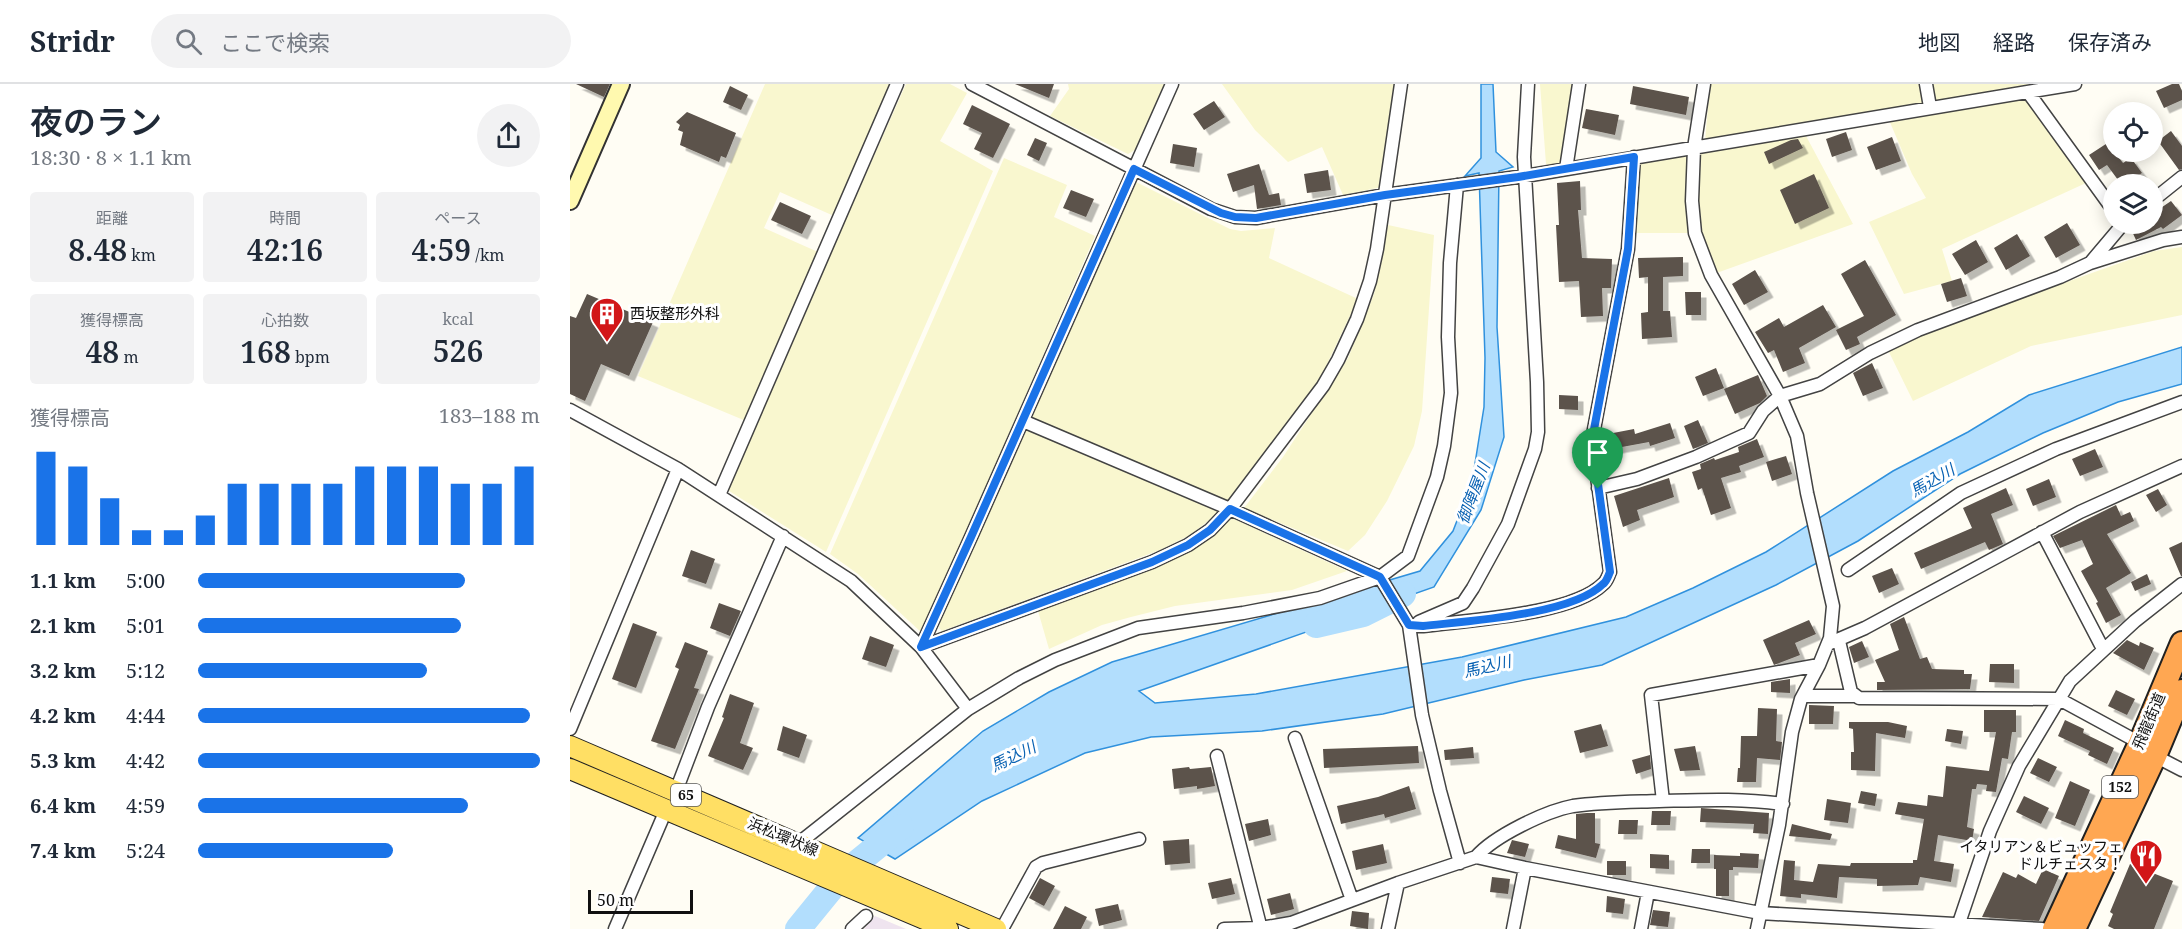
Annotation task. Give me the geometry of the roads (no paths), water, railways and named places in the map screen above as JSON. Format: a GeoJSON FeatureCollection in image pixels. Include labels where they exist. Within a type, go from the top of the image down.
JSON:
{"type":"FeatureCollection","features":[{"type":"Feature","properties":{"kind":"highway","name":"飛龍街道"},"geometry":{"type":"LineString","coordinates":[[2074,929],[2148,749],[2182,643]]}},
{"type":"Feature","properties":{"kind":"highway","name":"飛龍街道"},"geometry":{"type":"LineString","coordinates":[[2054,929],[2148,749],[2182,691]]}},
{"type":"Feature","properties":{"kind":"main road","name":"浜松環状線"},"geometry":{"type":"LineString","coordinates":[[570,746],[996,929]]}},
{"type":"Feature","properties":{"kind":"main road","name":"浜松環状線"},"geometry":{"type":"LineString","coordinates":[[570,769],[948,929]]}},
{"type":"Feature","properties":{"kind":"street"},"geometry":{"type":"LineString","coordinates":[[570,201],[621,84]]}},
{"type":"Feature","properties":{"kind":"street"},"geometry":{"type":"LineString","coordinates":[[719,495],[897,84]]}},
{"type":"Feature","properties":{"kind":"street"},"geometry":{"type":"LineString","coordinates":[[972,84],[1211,209],[1235,217],[1263,217],[1385,195],[1522,176],[2075,84]]}},
{"type":"Feature","properties":{"kind":"street"},"geometry":{"type":"LineString","coordinates":[[921,647],[1172,84]]}},
{"type":"Feature","properties":{"kind":"street"},"geometry":{"type":"LineString","coordinates":[[921,647],[1152,562],[1188,545],[1210,530],[1230,509],[1323,386],[1350,337],[1370,281],[1377,249],[1401,84]]}},
{"type":"Feature","properties":{"kind":"street"},"geometry":{"type":"LineString","coordinates":[[1410,631],[1463,603],[1508,524],[1535,449],[1538,432],[1537,382],[1522,176],[1528,84]]}},
{"type":"Feature","properties":{"kind":"street"},"geometry":{"type":"LineString","coordinates":[[1566,169],[1579,84]]}},
{"type":"Feature","properties":{"kind":"street"},"geometry":{"type":"LineString","coordinates":[[1704,84],[1694,148],[1692,201],[1695,233],[1711,275],[1780,396],[1797,436],[1807,494],[1833,606],[1834,643],[1851,692],[1856,696]]}},
{"type":"Feature","properties":{"kind":"street"},"geometry":{"type":"LineString","coordinates":[[1926,84],[1930,107]]}},
{"type":"Feature","properties":{"kind":"street"},"geometry":{"type":"LineString","coordinates":[[2028,92],[2103,196]]}},
{"type":"Feature","properties":{"kind":"street"},"geometry":{"type":"LineString","coordinates":[[1410,631],[1423,626],[1534,612],[1591,593],[1605,583],[1610,572],[1592,440],[1628,249],[1634,157]]}},
{"type":"Feature","properties":{"kind":"street"},"geometry":{"type":"LineString","coordinates":[[2163,192],[2182,177]]}},
{"type":"Feature","properties":{"kind":"street"},"geometry":{"type":"LineString","coordinates":[[800,844],[968,709],[1046,664],[1138,628],[1243,613],[1320,598],[1380,577],[1408,556],[1437,477],[1444,446],[1451,393],[1448,337],[1450,263],[1461,185]]}},
{"type":"Feature","properties":{"kind":"street"},"geometry":{"type":"LineString","coordinates":[[2090,263],[2115,234]]}},
{"type":"Feature","properties":{"kind":"street"},"geometry":{"type":"LineString","coordinates":[[1598,489],[1637,479],[1749,434],[1763,411],[1780,396],[1820,384],[1870,353],[1918,330],[2060,277],[2090,263],[2163,240],[2182,237]]}},
{"type":"Feature","properties":{"kind":"street"},"geometry":{"type":"LineString","coordinates":[[1848,570],[1961,493],[2056,449],[2182,402]]}},
{"type":"Feature","properties":{"kind":"street"},"geometry":{"type":"LineString","coordinates":[[571,410],[678,469],[851,581],[921,647],[968,709]]}},
{"type":"Feature","properties":{"kind":"street"},"geometry":{"type":"LineString","coordinates":[[1023,422],[1230,509],[1380,577],[1410,631],[1422,715],[1460,863]]}},
{"type":"Feature","properties":{"kind":"street"},"geometry":{"type":"LineString","coordinates":[[1757,929],[1783,804],[1792,732],[1803,696],[1819,665],[1834,643],[2042,532],[2123,491],[2182,466]]}},
{"type":"Feature","properties":{"kind":"street"},"geometry":{"type":"LineString","coordinates":[[570,729],[678,469]]}},
{"type":"Feature","properties":{"kind":"street"},"geometry":{"type":"LineString","coordinates":[[2042,532],[2103,649]]}},
{"type":"Feature","properties":{"kind":"street"},"geometry":{"type":"LineString","coordinates":[[676,791],[708,707],[783,536]]}},
{"type":"Feature","properties":{"kind":"street"},"geometry":{"type":"LineString","coordinates":[[1958,927],[1990,831],[2014,777],[2037,733],[2070,681],[2103,649],[2182,584]]}},
{"type":"Feature","properties":{"kind":"street"},"geometry":{"type":"LineString","coordinates":[[1663,801],[1651,695],[1819,665]]}},
{"type":"Feature","properties":{"kind":"street"},"geometry":{"type":"LineString","coordinates":[[1803,696],[1856,696],[1868,699],[2059,699],[2182,770]]}},
{"type":"Feature","properties":{"kind":"street"},"geometry":{"type":"LineString","coordinates":[[1295,738],[1352,900]]}},
{"type":"Feature","properties":{"kind":"street"},"geometry":{"type":"LineString","coordinates":[[1217,756],[1261,928]]}},
{"type":"Feature","properties":{"kind":"street"},"geometry":{"type":"LineString","coordinates":[[1224,929],[1261,928],[1291,923],[1476,857],[1484,848],[1516,830],[1565,808],[1663,801],[1753,800],[1783,804]]}},
{"type":"Feature","properties":{"kind":"street"},"geometry":{"type":"LineString","coordinates":[[615,929],[666,810]]}},
{"type":"Feature","properties":{"kind":"street"},"geometry":{"type":"LineString","coordinates":[[1002,929],[1036,867],[1042,862],[1140,839]]}},
{"type":"Feature","properties":{"kind":"street"},"geometry":{"type":"LineString","coordinates":[[1476,857],[1760,913],[1958,927],[2042,929]]}},
{"type":"Feature","properties":{"kind":"street"},"geometry":{"type":"LineString","coordinates":[[1513,929],[1525,868]]}},
{"type":"Feature","properties":{"kind":"street"},"geometry":{"type":"LineString","coordinates":[[1388,929],[1398,883]]}},
{"type":"Feature","properties":{"kind":"street"},"geometry":{"type":"LineString","coordinates":[[1641,929],[1648,892]]}},
{"type":"Feature","properties":{"kind":"street"},"geometry":{"type":"LineString","coordinates":[[852,929],[866,916]]}},
{"type":"Feature","properties":{"kind":"water"},"geometry":{"type":"Polygon","coordinates":[[[1481,84],[1493,84],[1496,152],[1513,167],[1499,171],[1497,327],[1504,437],[1481,510],[1434,587],[1139,691],[1155,703],[1256,694],[1462,657],[1626,617],[1693,588],[1766,552],[1893,471],[1968,432],[2029,395],[2182,347],[2182,384],[2118,402],[2043,433],[1960,474],[1858,541],[1776,585],[1602,665],[1524,680],[1383,714],[1262,731],[1151,737],[1085,753],[982,801],[895,859],[858,838],[983,731],[1049,692],[1112,662],[1420,571],[1453,531],[1472,482],[1484,407],[1485,358],[1479,173],[1465,176],[1481,158],[1481,84]]]}},
{"type":"Feature","properties":{"kind":"waterway","name":"御陣屋川"},"geometry":{"type":"LineString","coordinates":[[1316,625],[1363,614],[1403,594]]}},
{"type":"Feature","properties":{"kind":"waterway","name":"馬込川"},"geometry":{"type":"LineString","coordinates":[[798,929],[842,875],[901,827]]}},
{"type":"Feature","properties":{"kind":"place","name":"西坂整形外科"},"geometry":{"type":"Point","coordinates":[607,343]}},
{"type":"Feature","properties":{"kind":"place","name":"イタリアン＆ビュッフェ ドルチェスタ！"},"geometry":{"type":"Point","coordinates":[2146,885]}}]}
